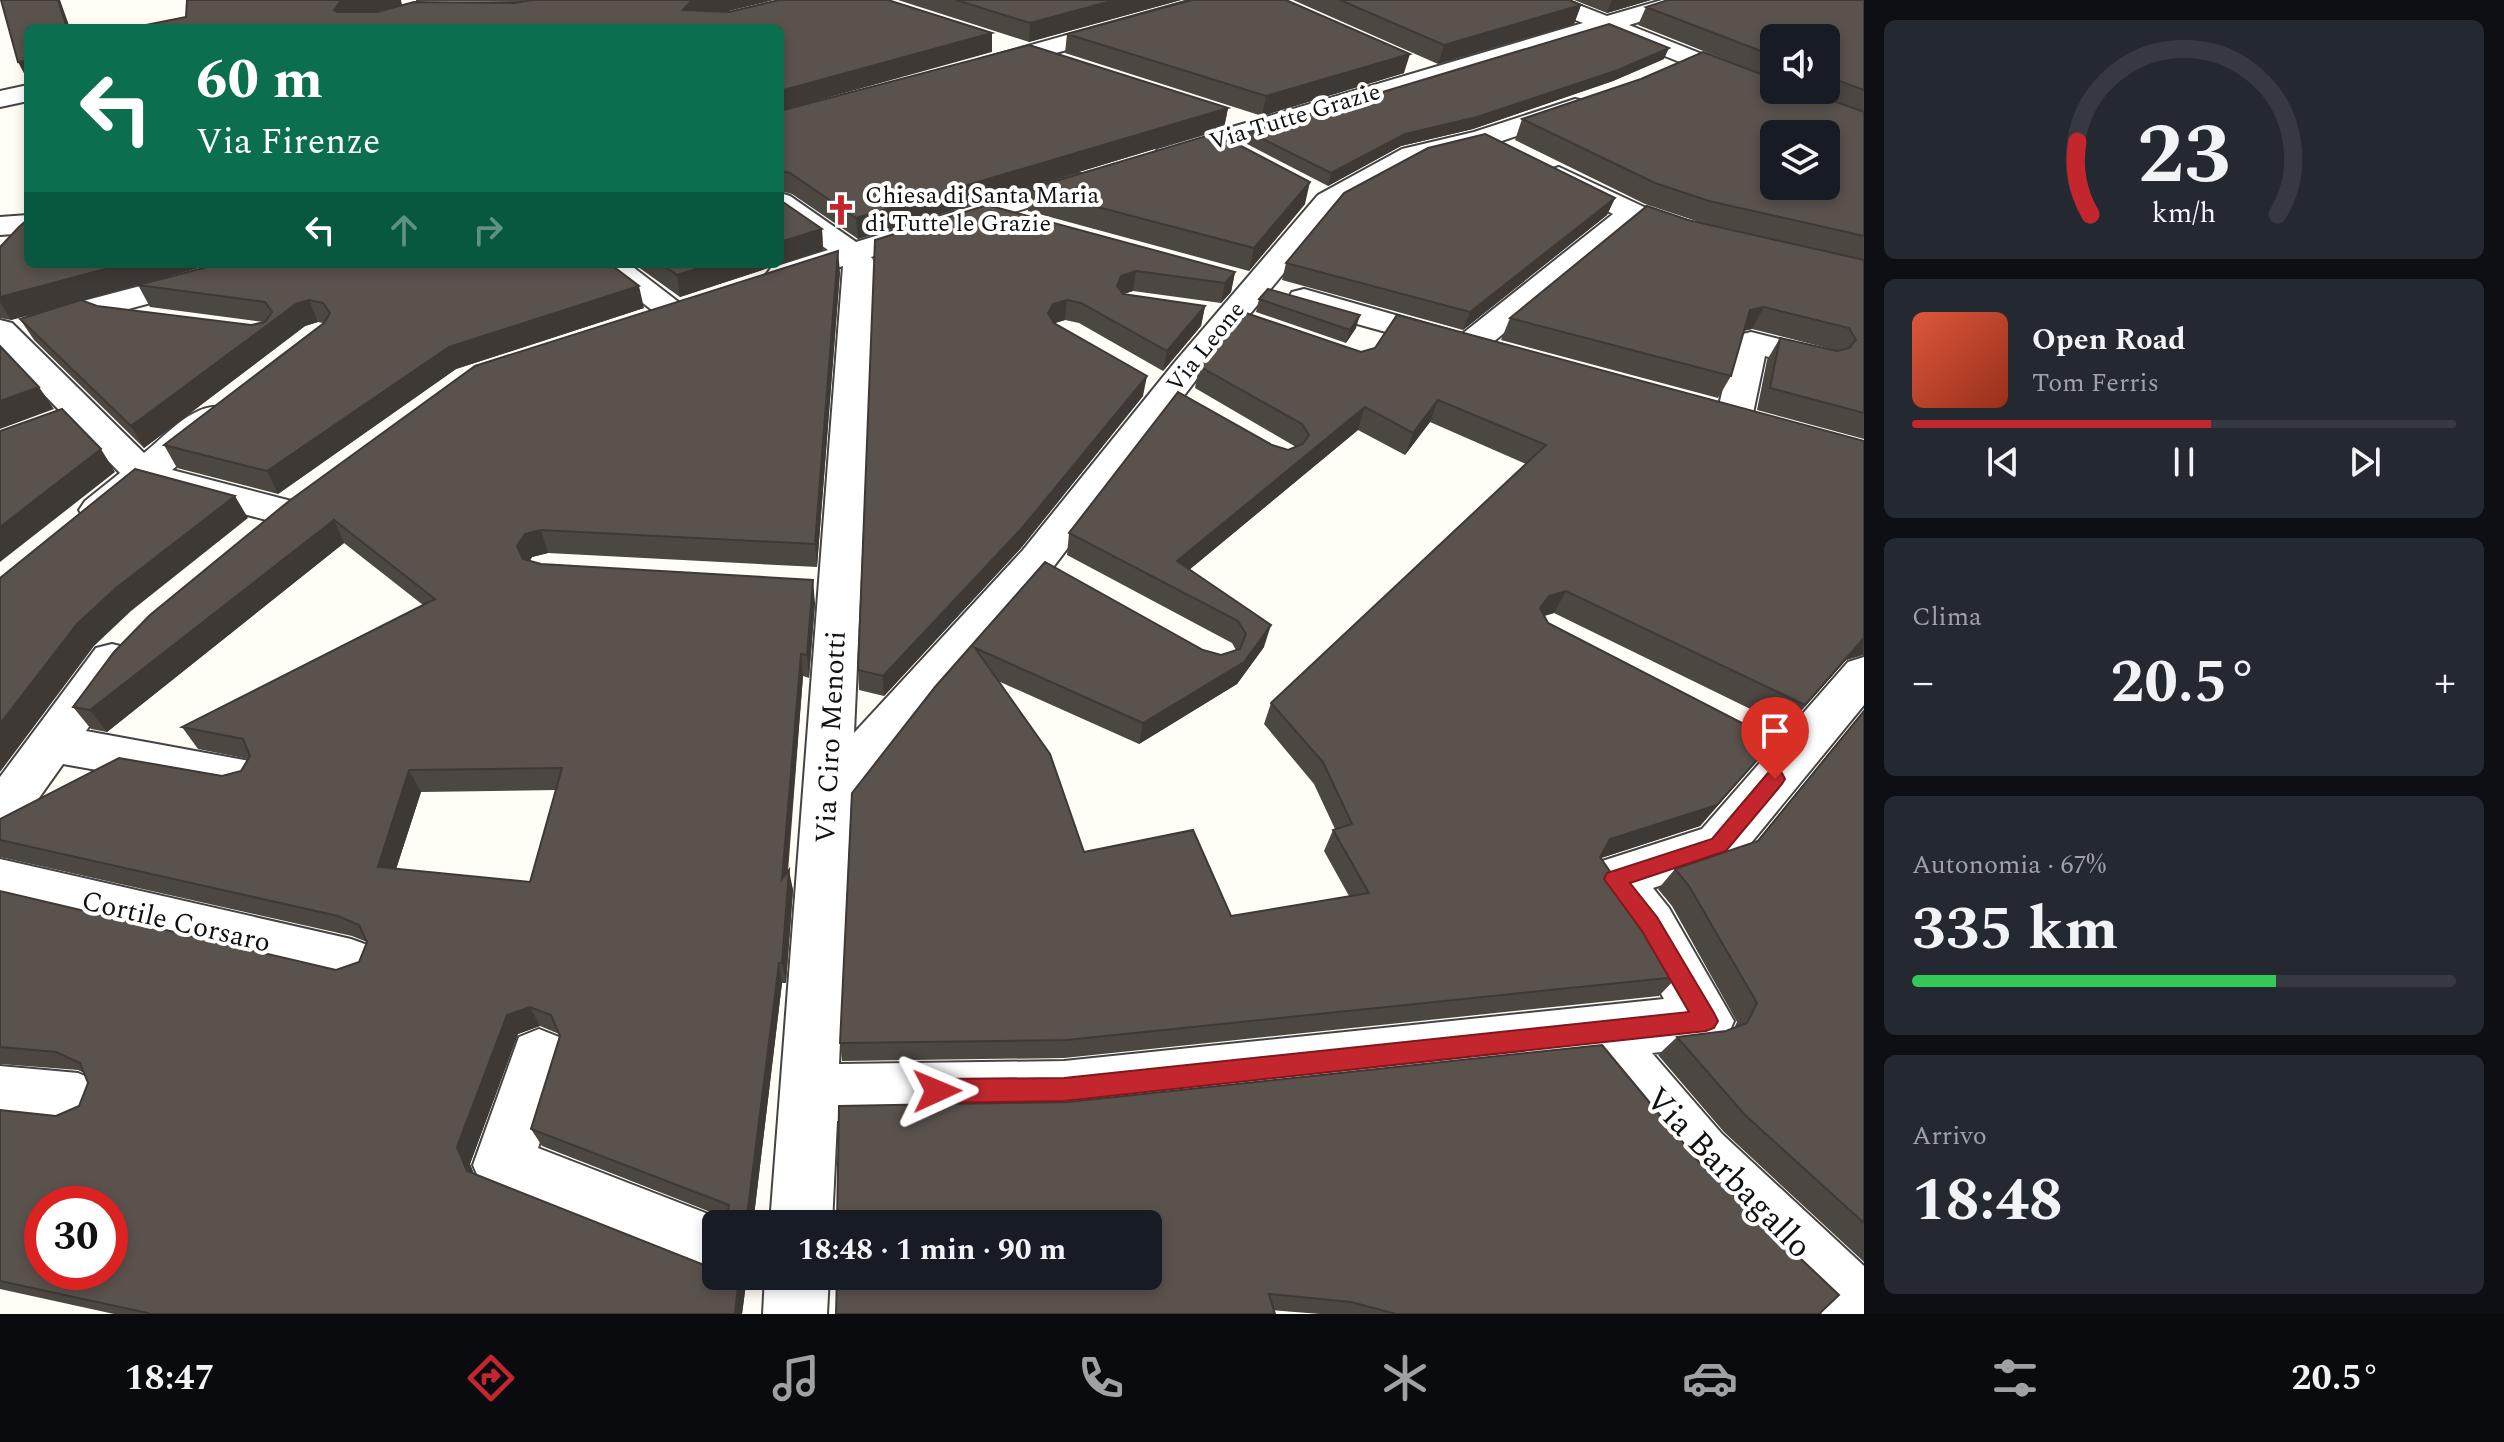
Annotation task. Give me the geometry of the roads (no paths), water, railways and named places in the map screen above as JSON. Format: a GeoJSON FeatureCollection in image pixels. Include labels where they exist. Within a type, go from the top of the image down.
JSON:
{"type":"FeatureCollection","features":[{"type":"Feature","properties":{"kind":"street"},"geometry":{"type":"LineString","coordinates":[[959,73],[1218,0]]}},
{"type":"Feature","properties":{"kind":"street"},"geometry":{"type":"LineString","coordinates":[[1545,0],[1760,86]]}},
{"type":"Feature","properties":{"kind":"street","name":"Via Tutte Grazie"},"geometry":{"type":"LineString","coordinates":[[758,278],[852,253],[1130,167],[1214,127],[1259,127],[1421,69],[1607,24],[1687,0]]}},
{"type":"Feature","properties":{"kind":"street"},"geometry":{"type":"LineString","coordinates":[[990,39],[1078,67]]}},
{"type":"Feature","properties":{"kind":"street"},"geometry":{"type":"LineString","coordinates":[[1648,79],[1693,59]]}},
{"type":"Feature","properties":{"kind":"street"},"geometry":{"type":"LineString","coordinates":[[0,99],[24,94]]}},
{"type":"Feature","properties":{"kind":"street","name":"Via Leone"},"geometry":{"type":"LineString","coordinates":[[828,794],[1037,560],[1169,391],[1244,322],[1241,282],[1315,194],[1412,155],[1483,138],[1608,96]]}},
{"type":"Feature","properties":{"kind":"street"},"geometry":{"type":"LineString","coordinates":[[1214,127],[1252,161]]}},
{"type":"Feature","properties":{"kind":"street"},"geometry":{"type":"LineString","coordinates":[[1483,138],[1633,213],[1703,235]]}},
{"type":"Feature","properties":{"kind":"street"},"geometry":{"type":"LineString","coordinates":[[784,205],[852,253]]}},
{"type":"Feature","properties":{"kind":"street"},"geometry":{"type":"LineString","coordinates":[[985,211],[1045,228]]}},
{"type":"Feature","properties":{"kind":"street"},"geometry":{"type":"LineString","coordinates":[[1469,345],[1633,213]]}},
{"type":"Feature","properties":{"kind":"street"},"geometry":{"type":"LineString","coordinates":[[0,226],[24,224]]}},
{"type":"Feature","properties":{"kind":"street"},"geometry":{"type":"LineString","coordinates":[[0,259],[24,238]]}},
{"type":"Feature","properties":{"kind":"street","name":"Via Ciro Menotti"},"geometry":{"type":"LineString","coordinates":[[800,1210],[828,794],[823,585],[859,263],[852,253]]}},
{"type":"Feature","properties":{"kind":"street"},"geometry":{"type":"LineString","coordinates":[[14,330],[135,268]]}},
{"type":"Feature","properties":{"kind":"street"},"geometry":{"type":"LineString","coordinates":[[14,330],[245,268]]}},
{"type":"Feature","properties":{"kind":"street"},"geometry":{"type":"LineString","coordinates":[[615,268],[686,306],[629,325]]}},
{"type":"Feature","properties":{"kind":"street"},"geometry":{"type":"LineString","coordinates":[[1241,282],[1513,357]]}},
{"type":"Feature","properties":{"kind":"street"},"geometry":{"type":"LineString","coordinates":[[100,307],[110,315],[171,323]]}},
{"type":"Feature","properties":{"kind":"street"},"geometry":{"type":"LineString","coordinates":[[1189,311],[1244,322]]}},
{"type":"Feature","properties":{"kind":"street"},"geometry":{"type":"LineString","coordinates":[[1361,351],[1381,321]]}},
{"type":"Feature","properties":{"kind":"street"},"geometry":{"type":"LineString","coordinates":[[14,330],[68,419],[144,475],[297,503],[251,540]]}},
{"type":"Feature","properties":{"kind":"street"},"geometry":{"type":"LineString","coordinates":[[1734,418],[1751,342],[1822,360]]}},
{"type":"Feature","properties":{"kind":"street"},"geometry":{"type":"LineString","coordinates":[[72,531],[236,397]]}},
{"type":"Feature","properties":{"kind":"street"},"geometry":{"type":"LineString","coordinates":[[1037,560],[1078,582]]}},
{"type":"Feature","properties":{"kind":"street"},"geometry":{"type":"LineString","coordinates":[[0,815],[112,660],[130,642]]}},
{"type":"Feature","properties":{"kind":"street"},"geometry":{"type":"LineString","coordinates":[[810,1093],[1064,1089],[1706,1021],[1650,924],[1614,879],[1719,845],[1773,745],[1864,674]]}},
{"type":"Feature","properties":{"kind":"street"},"geometry":{"type":"LineString","coordinates":[[52,743],[238,776]]}},
{"type":"Feature","properties":{"kind":"street","name":"Cortile Corsaro"},"geometry":{"type":"LineString","coordinates":[[0,881],[351,963]]}},
{"type":"Feature","properties":{"kind":"street","name":"Via Barbagallo"},"geometry":{"type":"LineString","coordinates":[[1598,1032],[1701,1155],[1864,1310]]}},
{"type":"Feature","properties":{"kind":"street"},"geometry":{"type":"LineString","coordinates":[[539,1056],[503,1165],[702,1243]]}},
{"type":"Feature","properties":{"kind":"street"},"geometry":{"type":"LineString","coordinates":[[0,1094],[78,1102]]}},
{"type":"Feature","properties":{"kind":"place","name":"Chiesa di Santa Maria di Tutte le Grazie"},"geometry":{"type":"Point","coordinates":[841,210]}}]}
